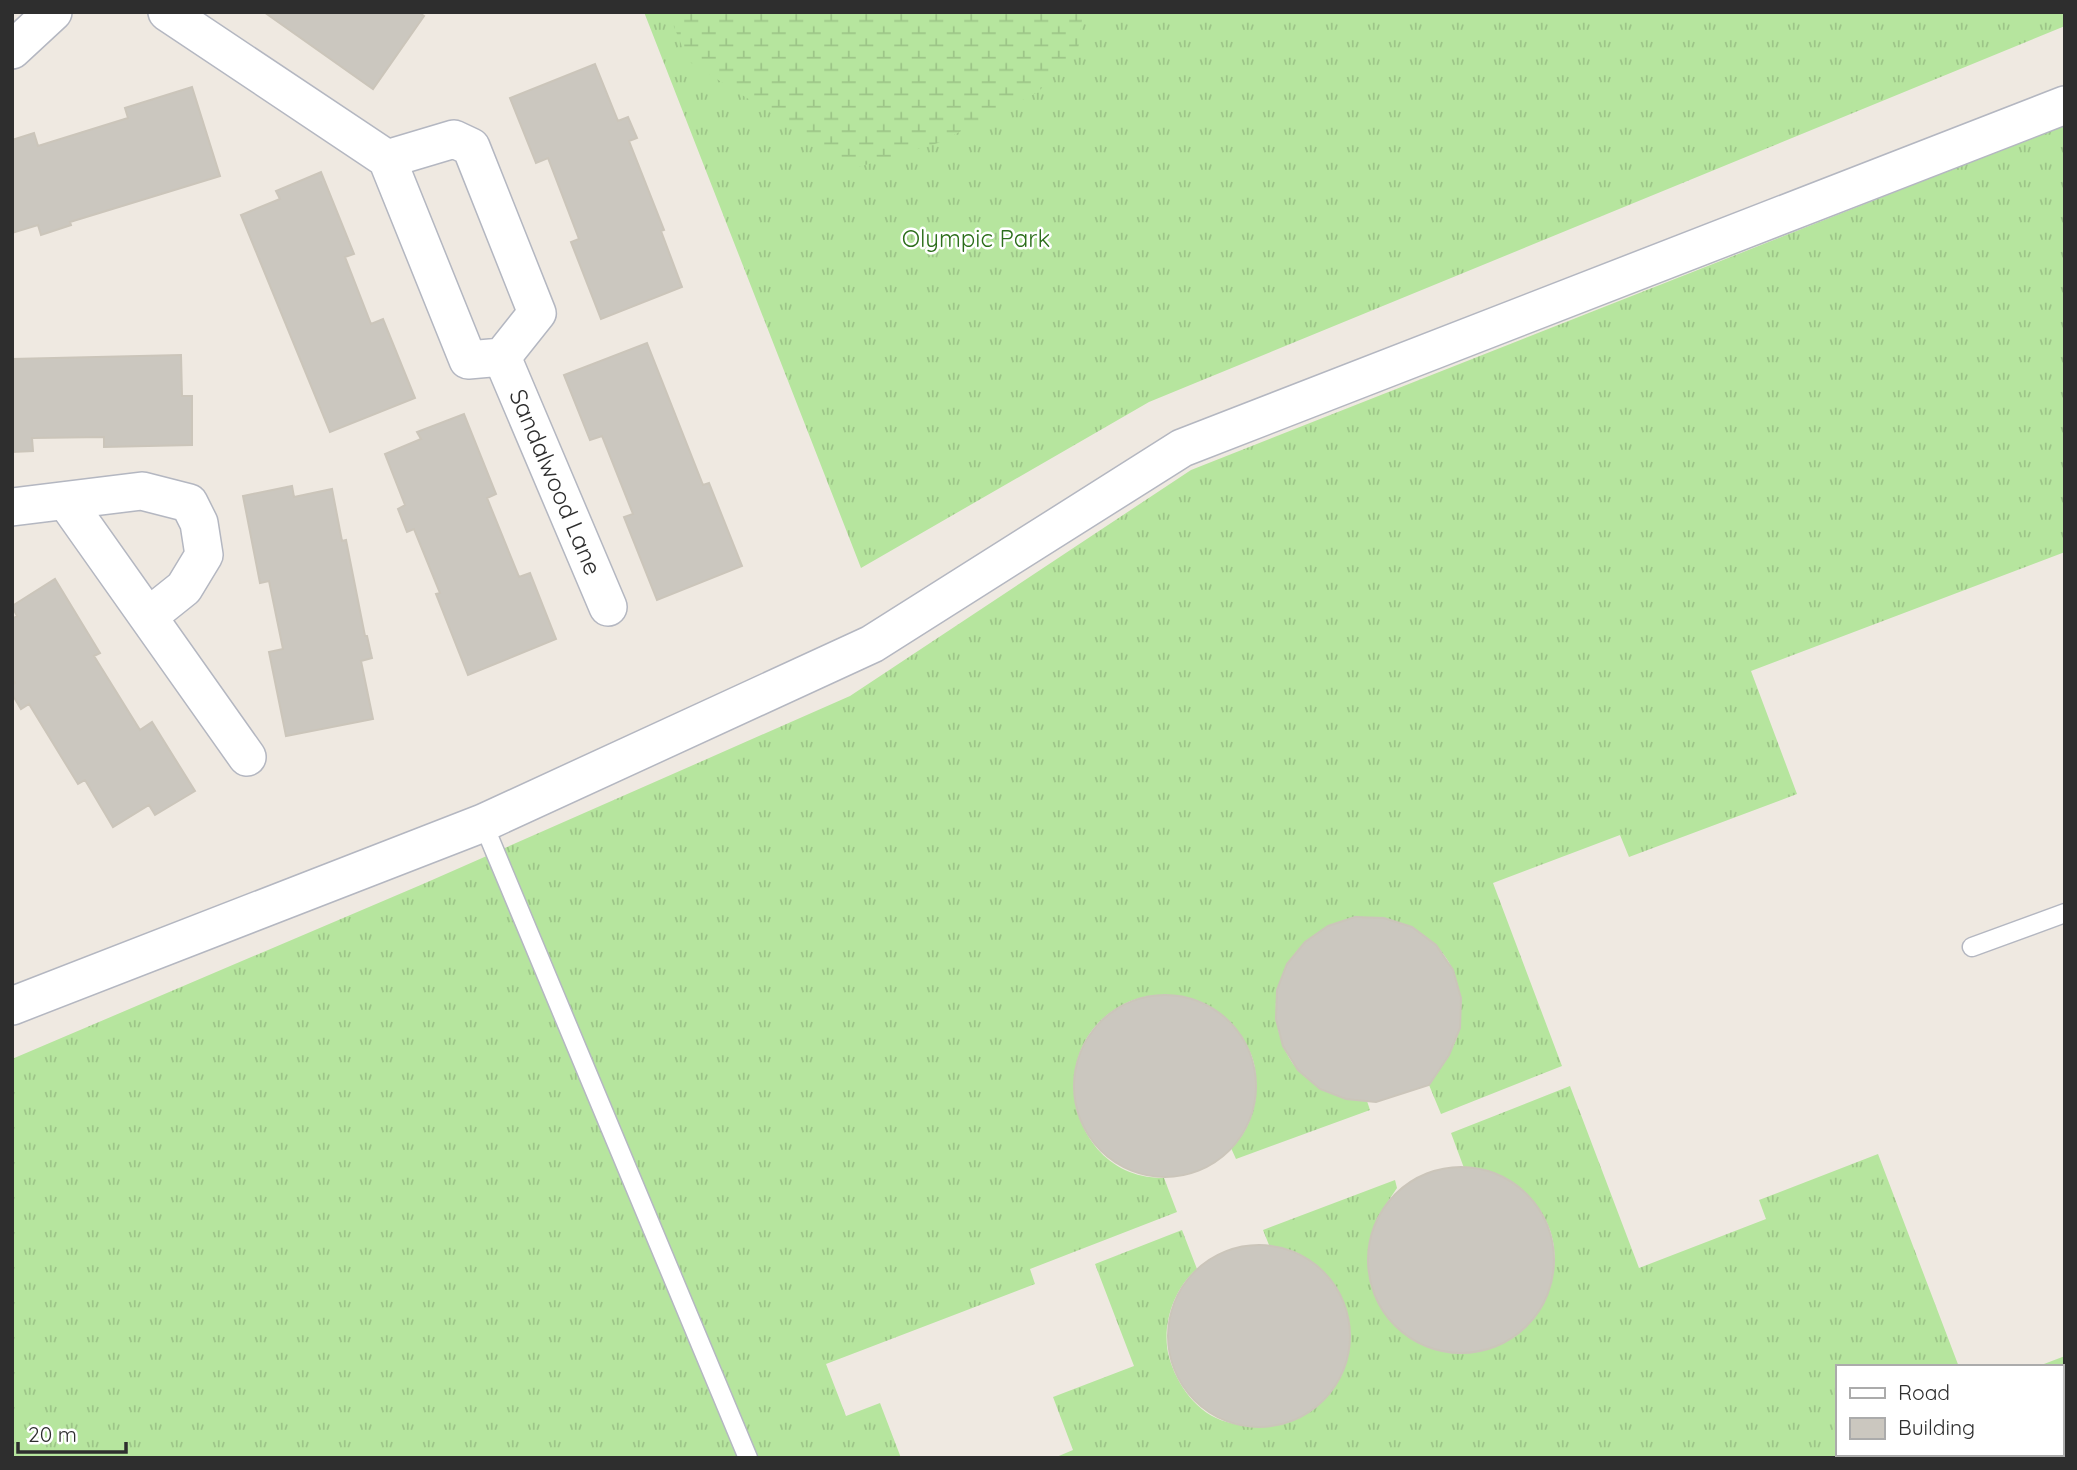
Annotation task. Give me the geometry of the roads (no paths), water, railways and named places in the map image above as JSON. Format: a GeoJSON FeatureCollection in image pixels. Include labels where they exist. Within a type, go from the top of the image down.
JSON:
{"type":"FeatureCollection","features":[{"type":"Feature","properties":{"kind":"street"},"geometry":{"type":"LineString","coordinates":[[12,50],[53,12]]}},
{"type":"Feature","properties":{"kind":"street"},"geometry":{"type":"LineString","coordinates":[[167,12],[387,159]]}},
{"type":"Feature","properties":{"kind":"street"},"geometry":{"type":"LineString","coordinates":[[12,1006],[483,823],[872,644],[1182,448],[2065,104]]}},
{"type":"Feature","properties":{"kind":"street","name":"Sandalwood Lane"},"geometry":{"type":"LineString","coordinates":[[454,139],[471,147],[537,313],[502,357],[468,360],[387,159],[454,139]]}},
{"type":"Feature","properties":{"kind":"street","name":"Sandalwood Lane"},"geometry":{"type":"LineString","coordinates":[[502,357],[608,607]]}},
{"type":"Feature","properties":{"kind":"street"},"geometry":{"type":"LineString","coordinates":[[12,507],[142,491],[189,503],[199,523],[204,555],[184,588],[149,616]]}},
{"type":"Feature","properties":{"kind":"street"},"geometry":{"type":"LineString","coordinates":[[66,501],[247,757]]}},
{"type":"Feature","properties":{"kind":"lane"},"geometry":{"type":"LineString","coordinates":[[483,823],[748,1458]]}},
{"type":"Feature","properties":{"kind":"lane"},"geometry":{"type":"LineString","coordinates":[[1972,947],[2065,913]]}},
{"type":"Feature","properties":{"kind":"park label","name":"Olympic Park"},"geometry":{"type":"Point","coordinates":[976,239]}}]}
